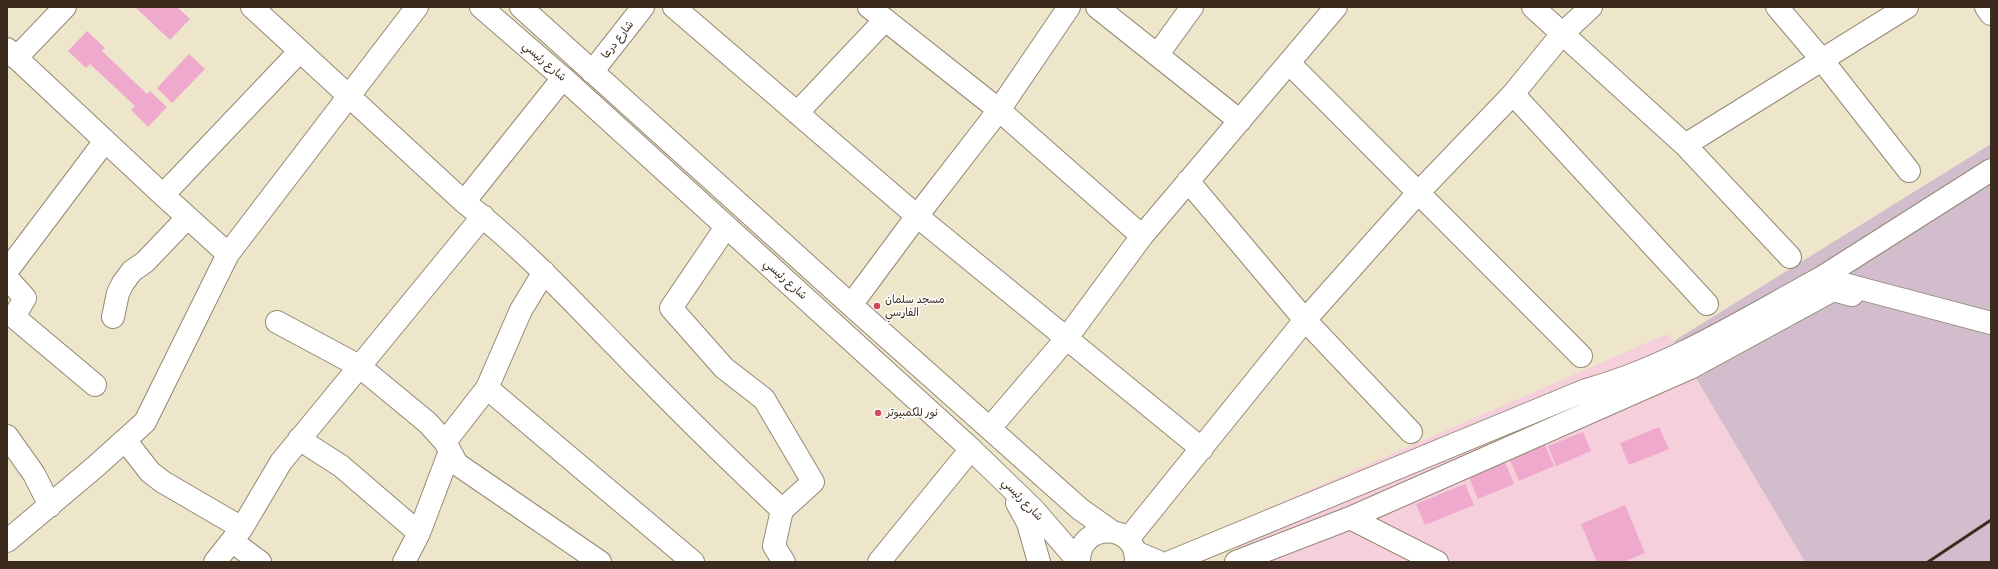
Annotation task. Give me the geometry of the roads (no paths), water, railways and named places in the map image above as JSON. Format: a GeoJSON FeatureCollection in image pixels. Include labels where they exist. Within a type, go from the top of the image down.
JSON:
{"type":"FeatureCollection","features":[{"type":"Feature","properties":{"kind":"main road"},"geometry":{"type":"LineString","coordinates":[[65,7],[12,53],[187,218],[228,254]]}},
{"type":"Feature","properties":{"kind":"main road"},"geometry":{"type":"LineString","coordinates":[[252,7],[299,52],[464,202],[483,216],[544,272],[704,436],[782,510]]}},
{"type":"Feature","properties":{"kind":"main road"},"geometry":{"type":"LineString","coordinates":[[7,541],[50,506],[145,422],[228,254],[417,7]]}},
{"type":"Feature","properties":{"kind":"main road","name":"شارع رئيسي"},"geometry":{"type":"LineString","coordinates":[[481,7],[563,78],[996,473],[1034,510],[1079,562]]}},
{"type":"Feature","properties":{"kind":"main road","name":"شارع درعا"},"geometry":{"type":"LineString","coordinates":[[592,72],[643,7]]}},
{"type":"Feature","properties":{"kind":"main road"},"geometry":{"type":"LineString","coordinates":[[674,7],[917,216],[1202,449]]}},
{"type":"Feature","properties":{"kind":"main road"},"geometry":{"type":"LineString","coordinates":[[851,305],[917,216],[999,110],[1069,7]]}},
{"type":"Feature","properties":{"kind":"main road"},"geometry":{"type":"LineString","coordinates":[[1098,7],[1158,54],[1240,122]]}},
{"type":"Feature","properties":{"kind":"main road"},"geometry":{"type":"LineString","coordinates":[[1158,54],[1192,7]]}},
{"type":"Feature","properties":{"kind":"main road"},"geometry":{"type":"LineString","coordinates":[[990,428],[1066,339],[1142,236],[1336,7]]}},
{"type":"Feature","properties":{"kind":"main road"},"geometry":{"type":"LineString","coordinates":[[1533,7],[1685,145],[1790,257]]}},
{"type":"Feature","properties":{"kind":"main road"},"geometry":{"type":"LineString","coordinates":[[1131,550],[1202,449],[1305,320],[1418,193],[1513,94],[1562,34],[1591,7]]}},
{"type":"Feature","properties":{"kind":"main road"},"geometry":{"type":"LineString","coordinates":[[1777,7],[1822,60],[1909,170]]}},
{"type":"Feature","properties":{"kind":"main road"},"geometry":{"type":"LineString","coordinates":[[1685,145],[1907,7]]}},
{"type":"Feature","properties":{"kind":"main road"},"geometry":{"type":"LineString","coordinates":[[1986,7],[1991,14]]}},
{"type":"Feature","properties":{"kind":"main road"},"geometry":{"type":"LineString","coordinates":[[525,8],[592,72],[851,305],[1080,509],[1131,550]]}},
{"type":"Feature","properties":{"kind":"main road"},"geometry":{"type":"LineString","coordinates":[[797,113],[877,14],[999,110],[1142,236]]}},
{"type":"Feature","properties":{"kind":"main road"},"geometry":{"type":"LineString","coordinates":[[163,195],[299,52]]}},
{"type":"Feature","properties":{"kind":"main road"},"geometry":{"type":"LineString","coordinates":[[1289,64],[1581,356]]}},
{"type":"Feature","properties":{"kind":"main road"},"geometry":{"type":"LineString","coordinates":[[464,202],[563,78]]}},
{"type":"Feature","properties":{"kind":"main road"},"geometry":{"type":"LineString","coordinates":[[1513,94],[1707,304]]}},
{"type":"Feature","properties":{"kind":"main road"},"geometry":{"type":"LineString","coordinates":[[7,271],[105,141]]}},
{"type":"Feature","properties":{"kind":"main road"},"geometry":{"type":"LineString","coordinates":[[1170,562],[1198,557],[1586,390],[1610,383],[1681,353],[1821,278],[1991,170]]}},
{"type":"Feature","properties":{"kind":"main road"},"geometry":{"type":"LineString","coordinates":[[1188,181],[1305,320],[1411,432]]}},
{"type":"Feature","properties":{"kind":"main road"},"geometry":{"type":"LineString","coordinates":[[215,562],[237,535],[281,462],[483,216]]}},
{"type":"Feature","properties":{"kind":"main road"},"geometry":{"type":"LineString","coordinates":[[113,316],[118,293],[132,271],[145,262],[187,218]]}},
{"type":"Feature","properties":{"kind":"main road"},"geometry":{"type":"LineString","coordinates":[[726,227],[671,308],[724,368],[764,399],[813,482],[782,510],[774,546],[784,562]]}},
{"type":"Feature","properties":{"kind":"main road"},"geometry":{"type":"LineString","coordinates":[[404,562],[419,533],[448,447],[487,388],[521,310],[544,272]]}},
{"type":"Feature","properties":{"kind":"main road"},"geometry":{"type":"LineString","coordinates":[[7,278],[25,298],[14,317],[95,384]]}},
{"type":"Feature","properties":{"kind":"main road"},"geometry":{"type":"LineString","coordinates":[[1821,278],[1991,323]]}},
{"type":"Feature","properties":{"kind":"main road"},"geometry":{"type":"LineString","coordinates":[[1236,562],[1350,518],[1690,368],[1832,290],[1991,331]]}},
{"type":"Feature","properties":{"kind":"main road"},"geometry":{"type":"LineString","coordinates":[[277,322],[359,366],[428,423],[448,447],[458,464],[600,562]]}},
{"type":"Feature","properties":{"kind":"main road"},"geometry":{"type":"LineString","coordinates":[[487,388],[694,562]]}},
{"type":"Feature","properties":{"kind":"main road"},"geometry":{"type":"LineString","coordinates":[[7,436],[34,474],[50,506]]}},
{"type":"Feature","properties":{"kind":"main road"},"geometry":{"type":"LineString","coordinates":[[299,439],[341,466],[419,533]]}},
{"type":"Feature","properties":{"kind":"main road"},"geometry":{"type":"LineString","coordinates":[[124,440],[150,472],[237,535],[260,562]]}},
{"type":"Feature","properties":{"kind":"main road"},"geometry":{"type":"LineString","coordinates":[[879,562],[971,450]]}},
{"type":"Feature","properties":{"kind":"main road"},"geometry":{"type":"LineString","coordinates":[[996,473],[1015,500],[1028,523],[1039,562]]}},
{"type":"Feature","properties":{"kind":"main road"},"geometry":{"type":"LineString","coordinates":[[1350,518],[1437,562]]}},
{"type":"Feature","properties":{"kind":"main road"},"geometry":{"type":"LineString","coordinates":[[1079,562],[1081,549],[1089,538],[1102,532],[1131,550],[1159,562]]}},
{"type":"Feature","properties":{"kind":"railway"},"geometry":{"type":"LineString","coordinates":[[1928,562],[1991,520]]}},
{"type":"Feature","properties":{"kind":"place","name":"مسجد سلمان الفارسي"},"geometry":{"type":"Point","coordinates":[877,306]}},
{"type":"Feature","properties":{"kind":"place","name":"نور للكمبيوتر"},"geometry":{"type":"Point","coordinates":[878,413]}}]}
